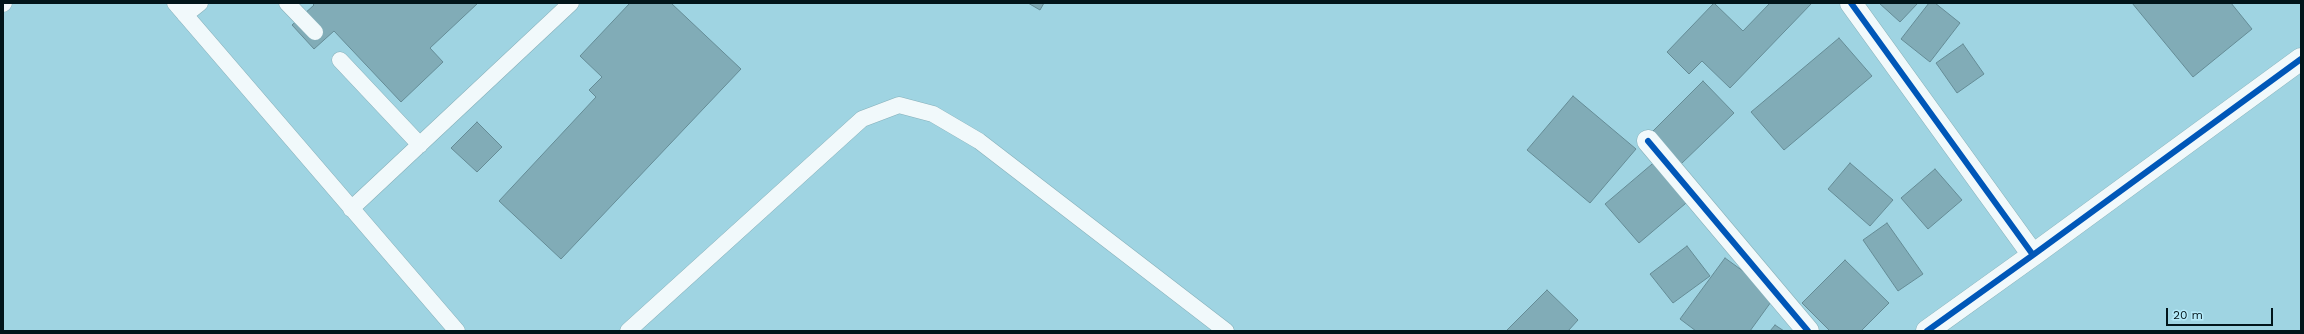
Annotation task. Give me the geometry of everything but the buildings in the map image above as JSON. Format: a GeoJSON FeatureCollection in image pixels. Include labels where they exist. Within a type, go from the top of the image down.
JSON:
{"type":"FeatureCollection","features":[{"type":"Feature","properties":{"kind":"street"},"geometry":{"type":"LineString","coordinates":[[1851,3],[2033,255]]}},
{"type":"Feature","properties":{"kind":"street"},"geometry":{"type":"LineString","coordinates":[[1927,331],[2301,59]]}},
{"type":"Feature","properties":{"kind":"street"},"geometry":{"type":"LineString","coordinates":[[1648,141],[1808,331]]}},
{"type":"Feature","properties":{"kind":"lane"},"geometry":{"type":"LineString","coordinates":[[175,3],[457,331]]}},
{"type":"Feature","properties":{"kind":"lane"},"geometry":{"type":"LineString","coordinates":[[185,15],[200,3]]}},
{"type":"Feature","properties":{"kind":"lane"},"geometry":{"type":"LineString","coordinates":[[287,3],[314,32]]}},
{"type":"Feature","properties":{"kind":"lane"},"geometry":{"type":"LineString","coordinates":[[351,209],[571,3]]}},
{"type":"Feature","properties":{"kind":"lane"},"geometry":{"type":"LineString","coordinates":[[340,60],[420,145]]}},
{"type":"Feature","properties":{"kind":"lane"},"geometry":{"type":"LineString","coordinates":[[628,331],[862,119],[899,105],[933,114],[979,141],[1226,331]]}},
{"type":"Feature","properties":{"kind":"cycle path"},"geometry":{"type":"LineString","coordinates":[[1851,3],[2033,255],[1927,331]]}},
{"type":"Feature","properties":{"kind":"cycle path"},"geometry":{"type":"LineString","coordinates":[[2033,255],[2301,59]]}},
{"type":"Feature","properties":{"kind":"cycle path"},"geometry":{"type":"LineString","coordinates":[[1648,141],[1808,331]]}}]}
